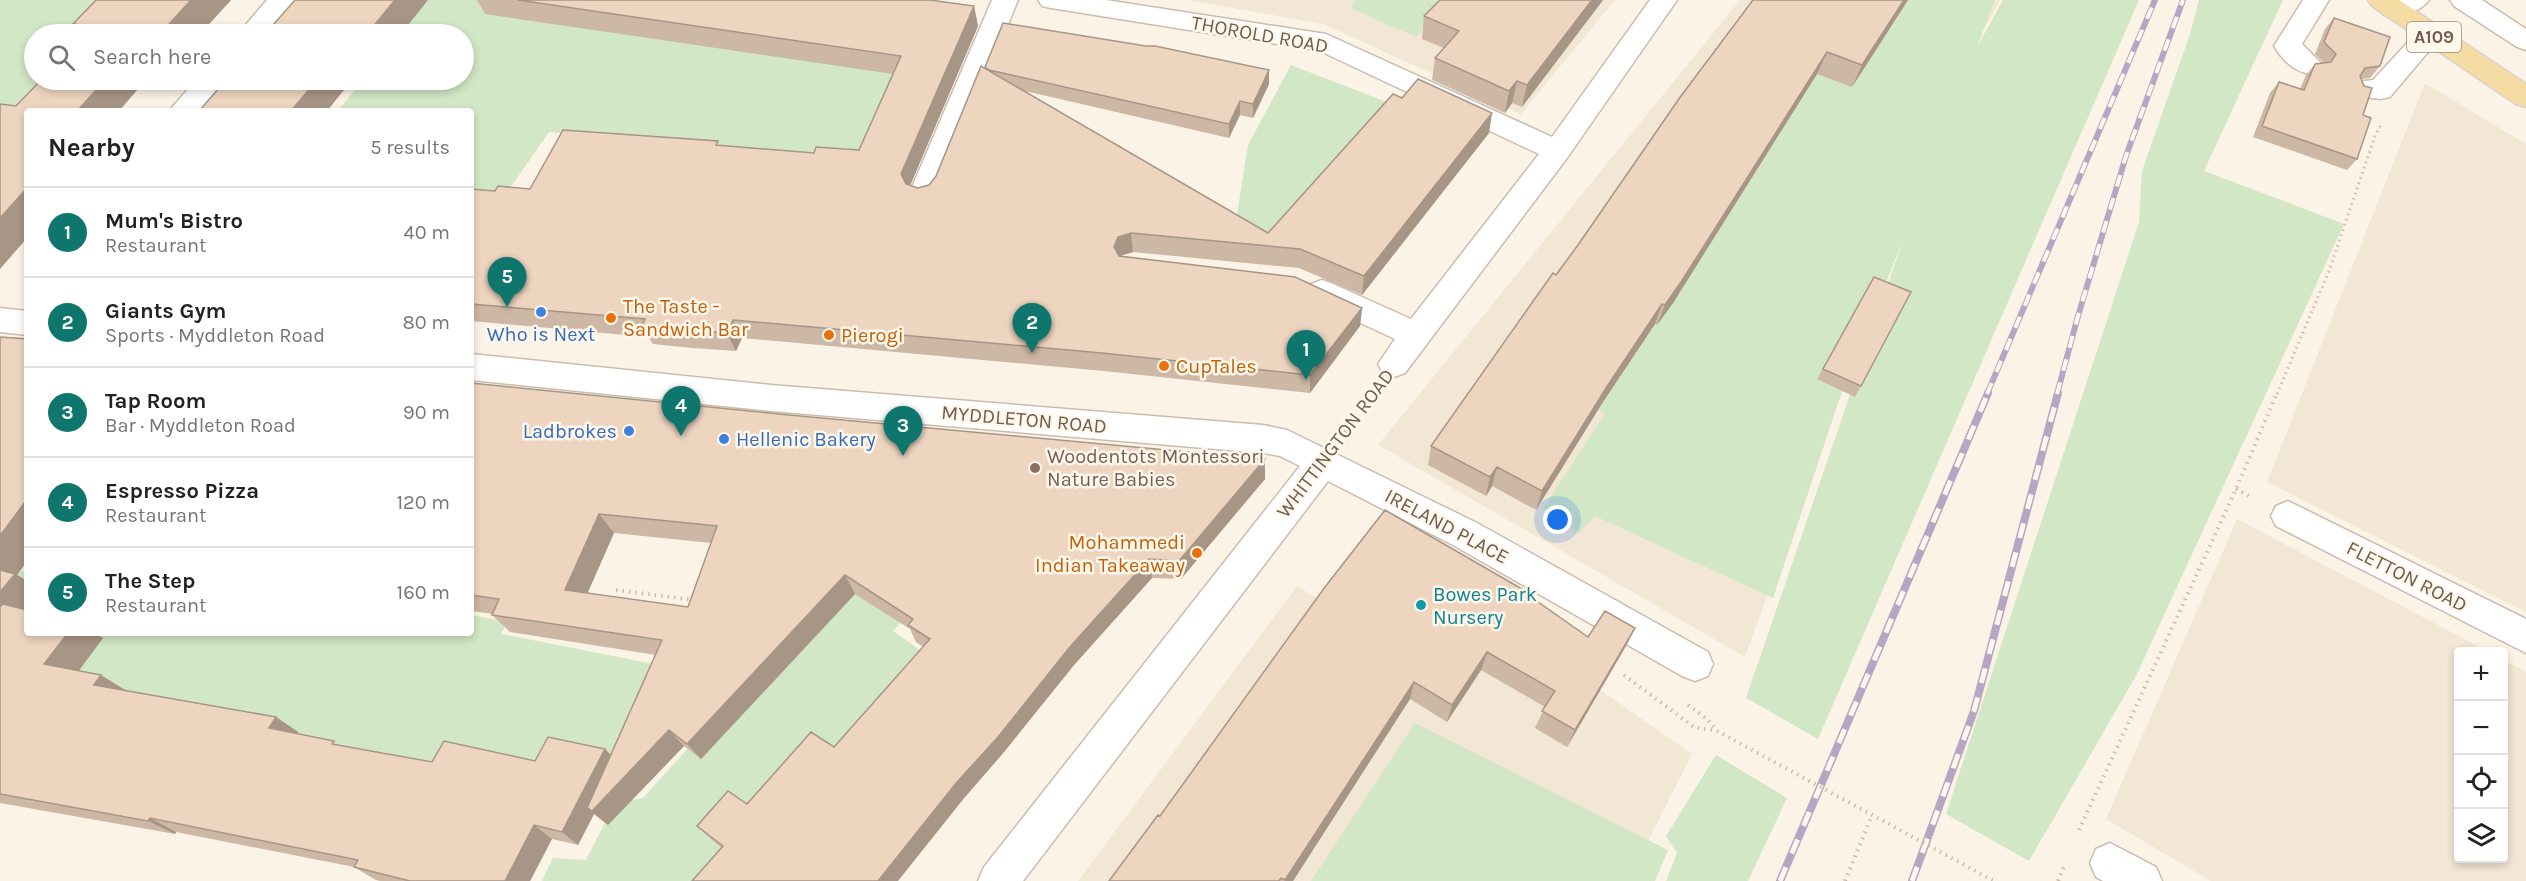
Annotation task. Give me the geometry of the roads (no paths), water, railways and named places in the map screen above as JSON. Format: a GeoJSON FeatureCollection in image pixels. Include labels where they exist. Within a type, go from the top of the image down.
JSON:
{"type":"FeatureCollection","features":[{"type":"Feature","properties":{"kind":"main road","name":"A109"},"geometry":{"type":"LineString","coordinates":[[2397,3],[2430,34],[2526,97]]}},
{"type":"Feature","properties":{"kind":"street"},"geometry":{"type":"LineString","coordinates":[[260,24],[282,0]]}},
{"type":"Feature","properties":{"kind":"street"},"geometry":{"type":"LineString","coordinates":[[924,194],[1005,0]]}},
{"type":"Feature","properties":{"kind":"street","name":"THOROLD ROAD"},"geometry":{"type":"LineString","coordinates":[[1051,0],[1326,43],[1557,151]]}},
{"type":"Feature","properties":{"kind":"street","name":"WHITTINGTON ROAD"},"geometry":{"type":"LineString","coordinates":[[1394,364],[1557,151],[1664,0]]}},
{"type":"Feature","properties":{"kind":"street"},"geometry":{"type":"LineString","coordinates":[[2310,66],[2287,46],[2316,0]]}},
{"type":"Feature","properties":{"kind":"street"},"geometry":{"type":"LineString","coordinates":[[2463,0],[2526,41]]}},
{"type":"Feature","properties":{"kind":"street"},"geometry":{"type":"LineString","coordinates":[[2366,89],[2380,90],[2430,34]]}},
{"type":"Feature","properties":{"kind":"street"},"geometry":{"type":"LineString","coordinates":[[186,108],[202,90]]}},
{"type":"Feature","properties":{"kind":"street"},"geometry":{"type":"LineString","coordinates":[[1299,282],[1415,335]]}},
{"type":"Feature","properties":{"kind":"street"},"geometry":{"type":"LineString","coordinates":[[0,321],[24,323]]}},
{"type":"Feature","properties":{"kind":"street","name":"MYDDLETON ROAD"},"geometry":{"type":"LineString","coordinates":[[474,367],[771,398],[1263,439],[1287,444],[1323,462]]}},
{"type":"Feature","properties":{"kind":"street","name":"WHITTINGTON ROAD"},"geometry":{"type":"LineString","coordinates":[[998,881],[1323,462]]}},
{"type":"Feature","properties":{"kind":"street","name":"IRELAND PLACE"},"geometry":{"type":"LineString","coordinates":[[1323,462],[1465,534],[1695,664]]}},
{"type":"Feature","properties":{"kind":"street","name":"FLETTON ROAD"},"geometry":{"type":"LineString","coordinates":[[2288,516],[2526,637]]}},
{"type":"Feature","properties":{"kind":"railway"},"geometry":{"type":"LineString","coordinates":[[1987,394],[2155,0]]}},
{"type":"Feature","properties":{"kind":"railway"},"geometry":{"type":"LineString","coordinates":[[2057,394],[2126,156],[2183,0]]}},
{"type":"Feature","properties":{"kind":"railway"},"geometry":{"type":"LineString","coordinates":[[1780,881],[1988,393]]}},
{"type":"Feature","properties":{"kind":"railway"},"geometry":{"type":"LineString","coordinates":[[1912,881],[1974,711],[2058,393]]}},
{"type":"Feature","properties":{"kind":"place","name":"The Step"},"geometry":{"type":"Point","coordinates":[507,307]}},
{"type":"Feature","properties":{"kind":"place","name":"Who is Next"},"geometry":{"type":"Point","coordinates":[541,312]}},
{"type":"Feature","properties":{"kind":"place","name":"The Taste - Sandwich Bar"},"geometry":{"type":"Point","coordinates":[611,318]}},
{"type":"Feature","properties":{"kind":"place","name":"Pierogi"},"geometry":{"type":"Point","coordinates":[829,335]}},
{"type":"Feature","properties":{"kind":"place","name":"Giants Gym"},"geometry":{"type":"Point","coordinates":[1032,353]}},
{"type":"Feature","properties":{"kind":"place","name":"CupTales"},"geometry":{"type":"Point","coordinates":[1164,366]}},
{"type":"Feature","properties":{"kind":"place","name":"Mum's Bistro"},"geometry":{"type":"Point","coordinates":[1306,380]}},
{"type":"Feature","properties":{"kind":"place","name":"Ladbrokes"},"geometry":{"type":"Point","coordinates":[629,431]}},
{"type":"Feature","properties":{"kind":"place","name":"Espresso Pizza"},"geometry":{"type":"Point","coordinates":[681,436]}},
{"type":"Feature","properties":{"kind":"place","name":"Hellenic Bakery"},"geometry":{"type":"Point","coordinates":[724,439]}},
{"type":"Feature","properties":{"kind":"place","name":"Tap Room"},"geometry":{"type":"Point","coordinates":[903,456]}},
{"type":"Feature","properties":{"kind":"place","name":"Woodentots Montessori Nature Babies"},"geometry":{"type":"Point","coordinates":[1035,468]}},
{"type":"Feature","properties":{"kind":"place","name":"Mohammedi Indian Takeaway"},"geometry":{"type":"Point","coordinates":[1197,553]}},
{"type":"Feature","properties":{"kind":"place","name":"Bowes Park Nursery"},"geometry":{"type":"Point","coordinates":[1421,605]}}]}
